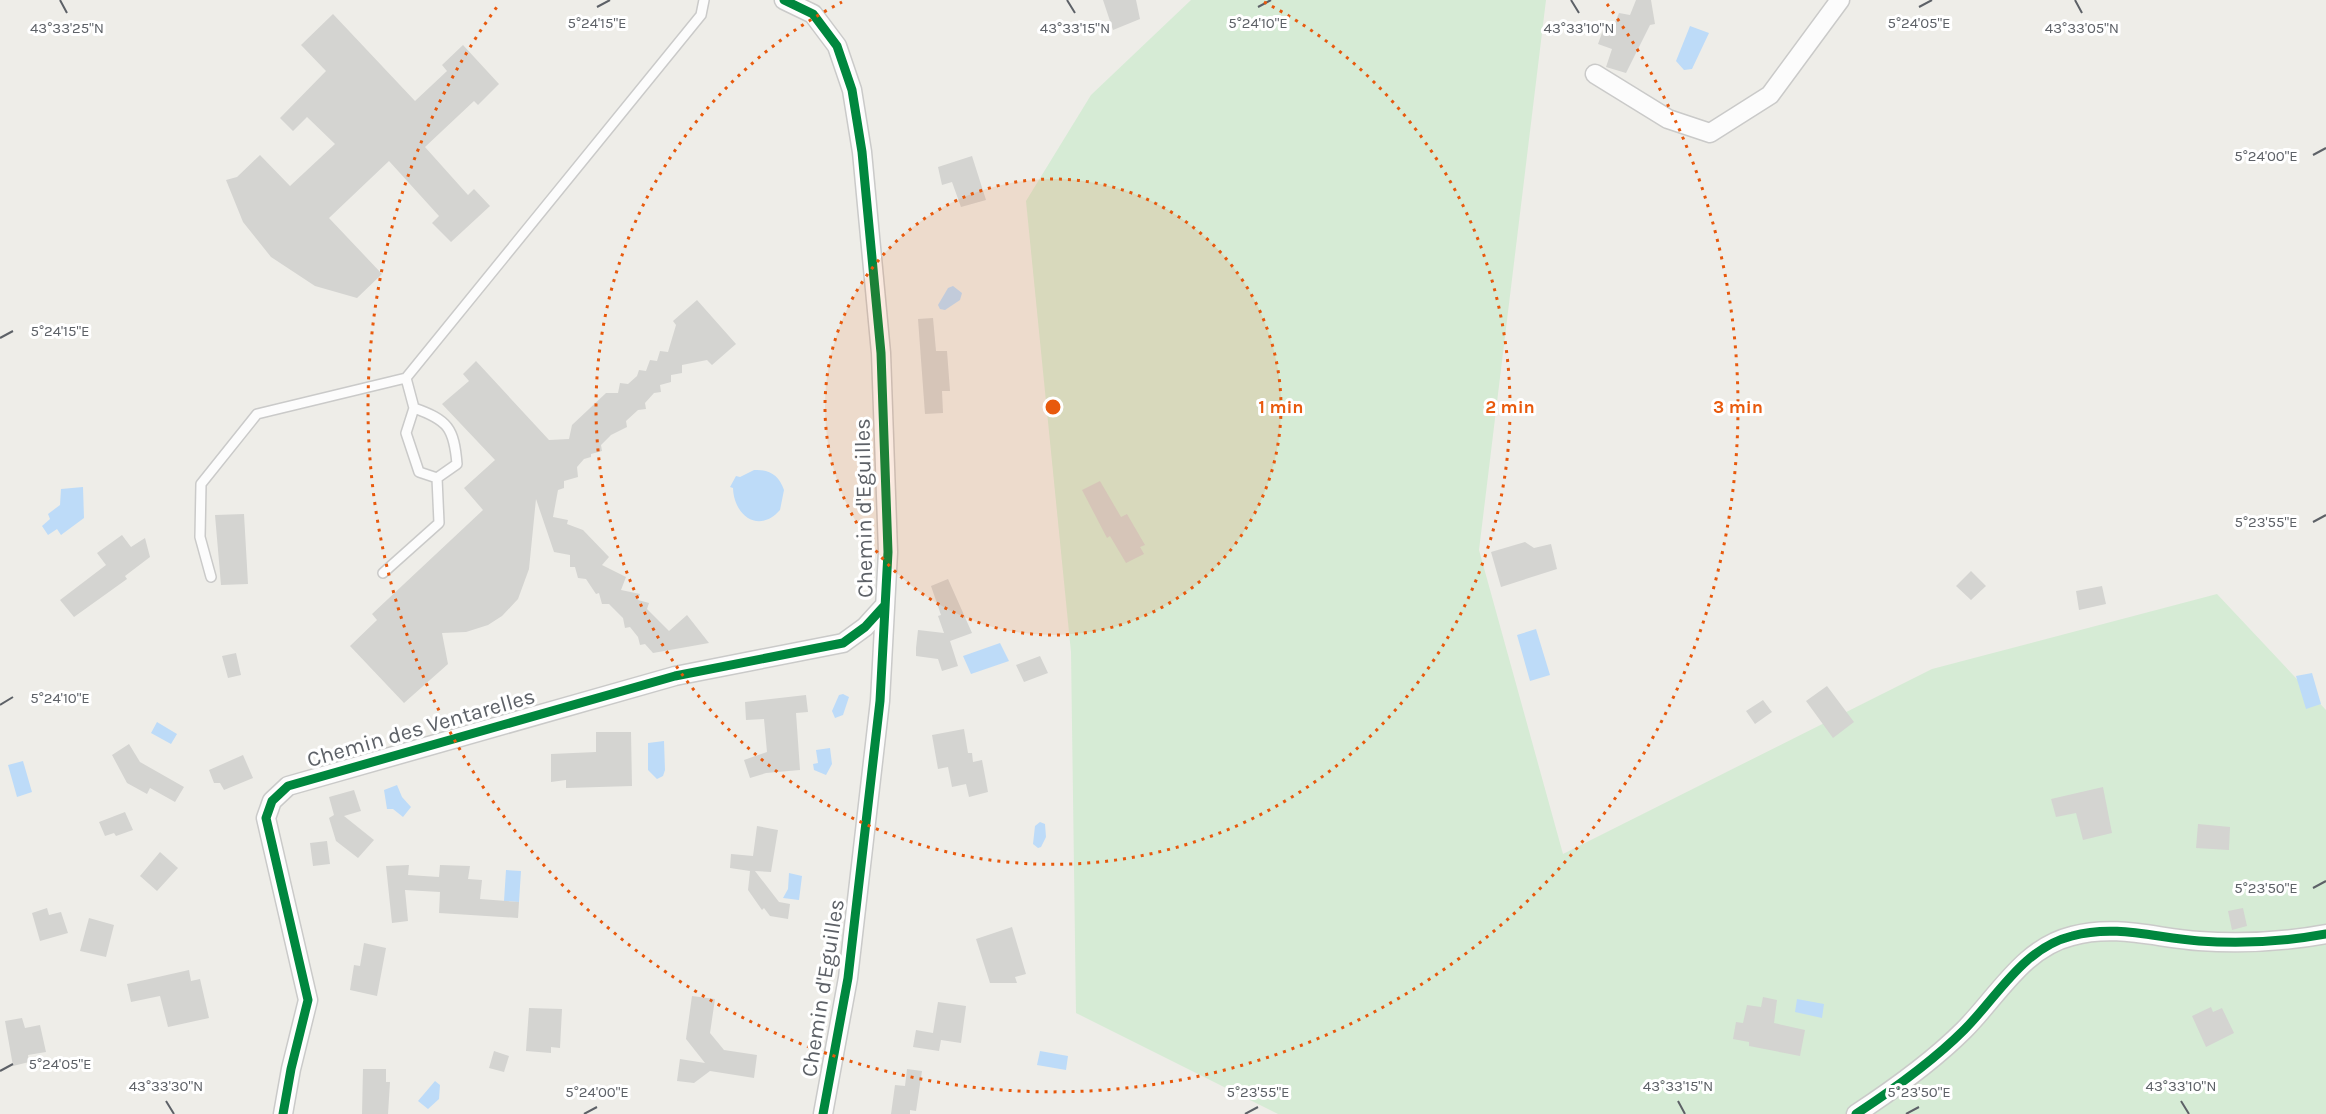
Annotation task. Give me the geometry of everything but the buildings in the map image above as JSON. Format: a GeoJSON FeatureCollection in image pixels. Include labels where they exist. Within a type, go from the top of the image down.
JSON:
{"type":"FeatureCollection","features":[{"type":"Feature","properties":{"kind":"street","name":"Chemin d'Eguilles"},"geometry":{"type":"LineString","coordinates":[[784,0],[813,14],[837,46],[852,90],[862,152],[881,352],[888,552],[880,701],[848,978],[823,1114]]}},
{"type":"Feature","properties":{"kind":"street"},"geometry":{"type":"LineString","coordinates":[[1595,74],[1668,119],[1710,133],[1770,95],[1840,0]]}},
{"type":"Feature","properties":{"kind":"street","name":"Chemin des Ventarelles"},"geometry":{"type":"LineString","coordinates":[[284,1114],[308,1000],[266,818],[272,801],[288,786],[675,676],[843,643],[865,627],[885,605]]}},
{"type":"Feature","properties":{"kind":"street"},"geometry":{"type":"LineString","coordinates":[[1856,1114],[1925,1065],[1964,1029],[2017,969],[2052,943],[2073,935],[2118,930],[2196,941],[2248,944],[2326,934]]}},
{"type":"Feature","properties":{"kind":"lane"},"geometry":{"type":"LineString","coordinates":[[212,577],[200,537],[201,484],[257,414],[406,378],[701,15],[704,0]]}},
{"type":"Feature","properties":{"kind":"lane"},"geometry":{"type":"LineString","coordinates":[[406,378],[414,408],[406,433],[419,472],[437,478]]}},
{"type":"Feature","properties":{"kind":"lane"},"geometry":{"type":"LineString","coordinates":[[414,408],[440,417],[454,437],[457,464],[437,478]]}},
{"type":"Feature","properties":{"kind":"lane"},"geometry":{"type":"LineString","coordinates":[[383,573],[438,523],[437,478]]}},
{"type":"Feature","properties":{"kind":"green space"},"geometry":{"type":"Polygon","coordinates":[[[1191,0],[1546,0],[1479,550],[1563,854],[1932,669],[2217,594],[2326,710],[2326,1114],[1278,1114],[1076,1013],[1071,652],[1026,201],[1091,95],[1191,0]]]}},
{"type":"Feature","properties":{"kind":"water"},"geometry":{"type":"Polygon","coordinates":[[[1690,26],[1709,33],[1692,69],[1684,70],[1676,61],[1690,26]]]}},
{"type":"Feature","properties":{"kind":"water"},"geometry":{"type":"Polygon","coordinates":[[[953,286],[962,293],[960,300],[945,310],[940,309],[938,305],[948,288],[953,286]]]}},
{"type":"Feature","properties":{"kind":"water"},"geometry":{"type":"Polygon","coordinates":[[[754,470],[773,474],[784,490],[780,510],[764,521],[756,521],[743,514],[734,498],[733,488],[730,487],[736,476],[740,477],[754,470]]]}},
{"type":"Feature","properties":{"kind":"water"},"geometry":{"type":"Polygon","coordinates":[[[83,487],[84,518],[61,535],[57,529],[48,535],[42,526],[50,519],[48,514],[60,505],[61,489],[83,487]]]}},
{"type":"Feature","properties":{"kind":"water"},"geometry":{"type":"Polygon","coordinates":[[[1536,629],[1550,675],[1530,681],[1517,635],[1536,629]]]}},
{"type":"Feature","properties":{"kind":"water"},"geometry":{"type":"Polygon","coordinates":[[[1000,643],[1009,661],[971,674],[963,656],[1000,643]]]}},
{"type":"Feature","properties":{"kind":"water"},"geometry":{"type":"Polygon","coordinates":[[[2312,673],[2321,704],[2306,709],[2296,676],[2312,673]]]}},
{"type":"Feature","properties":{"kind":"water"},"geometry":{"type":"Polygon","coordinates":[[[839,695],[849,697],[843,715],[835,718],[832,711],[839,695]]]}},
{"type":"Feature","properties":{"kind":"water"},"geometry":{"type":"Polygon","coordinates":[[[157,722],[177,734],[171,744],[151,733],[157,722]]]}},
{"type":"Feature","properties":{"kind":"water"},"geometry":{"type":"Polygon","coordinates":[[[664,741],[665,770],[663,776],[657,779],[648,770],[648,743],[664,741]]]}},
{"type":"Feature","properties":{"kind":"water"},"geometry":{"type":"Polygon","coordinates":[[[830,748],[832,764],[826,775],[814,770],[813,764],[818,763],[816,750],[830,748]]]}},
{"type":"Feature","properties":{"kind":"water"},"geometry":{"type":"Polygon","coordinates":[[[23,761],[32,792],[17,797],[8,765],[23,761]]]}},
{"type":"Feature","properties":{"kind":"water"},"geometry":{"type":"Polygon","coordinates":[[[397,785],[402,797],[411,807],[403,817],[393,809],[387,809],[384,790],[397,785]]]}},
{"type":"Feature","properties":{"kind":"water"},"geometry":{"type":"Polygon","coordinates":[[[1040,822],[1045,824],[1046,837],[1041,847],[1038,848],[1033,844],[1035,826],[1040,822]]]}},
{"type":"Feature","properties":{"kind":"water"},"geometry":{"type":"Polygon","coordinates":[[[506,870],[521,871],[519,902],[504,901],[506,870]]]}},
{"type":"Feature","properties":{"kind":"water"},"geometry":{"type":"Polygon","coordinates":[[[789,873],[802,876],[799,900],[783,898],[788,889],[789,873]]]}},
{"type":"Feature","properties":{"kind":"water"},"geometry":{"type":"Polygon","coordinates":[[[1797,999],[1824,1004],[1822,1018],[1795,1012],[1797,999]]]}},
{"type":"Feature","properties":{"kind":"water"},"geometry":{"type":"Polygon","coordinates":[[[1040,1051],[1068,1056],[1066,1070],[1037,1065],[1040,1051]]]}},
{"type":"Feature","properties":{"kind":"water"},"geometry":{"type":"Polygon","coordinates":[[[435,1081],[440,1085],[439,1099],[428,1109],[418,1101],[435,1081]]]}},
{"type":"Feature","properties":{"kind":"cycle path"},"geometry":{"type":"LineString","coordinates":[[784,0],[813,14],[837,46],[852,90],[862,152],[881,353],[888,552],[880,701],[848,978],[823,1114]]}},
{"type":"Feature","properties":{"kind":"cycle path"},"geometry":{"type":"LineString","coordinates":[[283,1114],[291,1069],[308,1000],[266,818],[272,801],[288,786],[675,676],[843,643],[865,627],[885,605]]}},
{"type":"Feature","properties":{"kind":"cycle path"},"geometry":{"type":"LineString","coordinates":[[1856,1114],[1939,1053],[1964,1030],[2025,962],[2055,942],[2072,936],[2104,931],[2231,942],[2278,941],[2326,934]]}}]}
